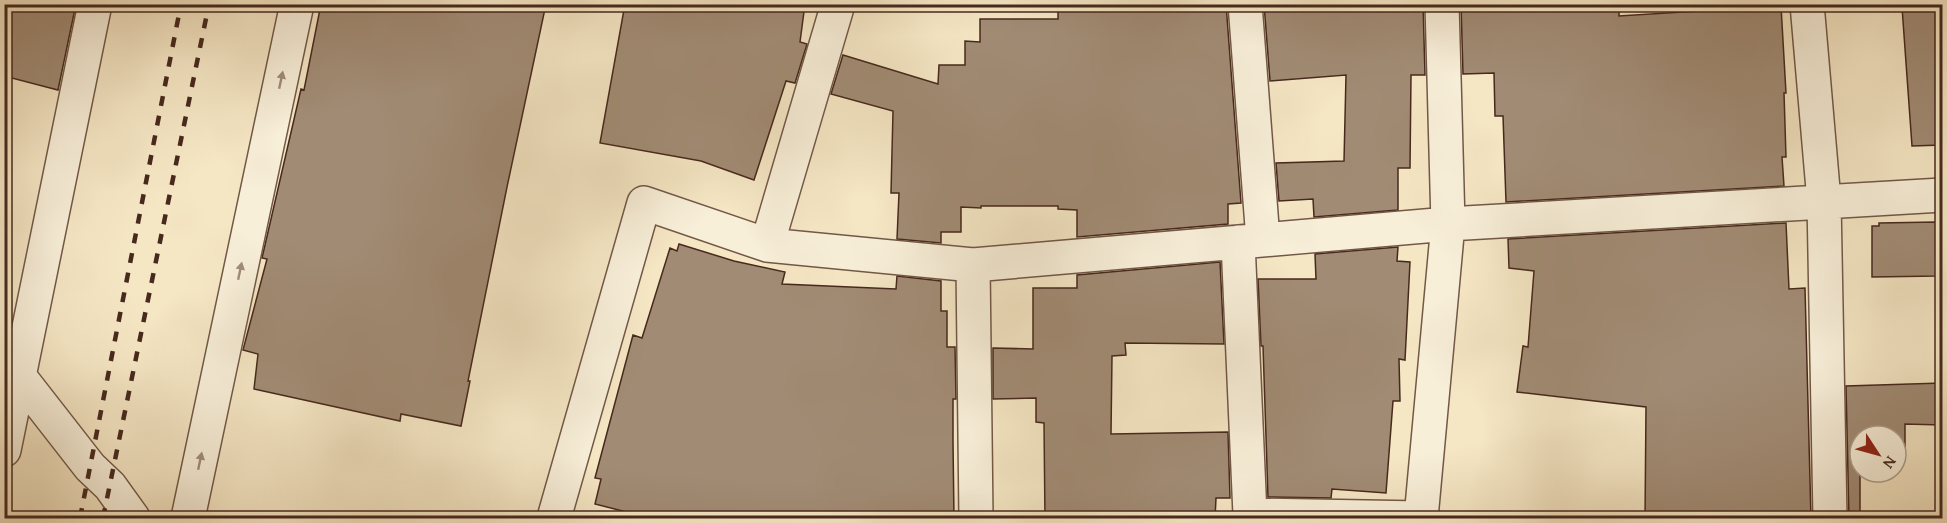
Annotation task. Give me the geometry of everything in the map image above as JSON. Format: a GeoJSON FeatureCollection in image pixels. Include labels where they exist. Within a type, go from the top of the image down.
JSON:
{"type":"FeatureCollection","features":[{"type":"Feature","properties":{"kind":"street"},"geometry":{"type":"LineString","coordinates":[[4,450],[16,356],[95,4]]}},
{"type":"Feature","properties":{"kind":"street"},"geometry":{"type":"LineString","coordinates":[[188,519],[297,4]]}},
{"type":"Feature","properties":{"kind":"street"},"geometry":{"type":"LineString","coordinates":[[767,245],[838,4]]}},
{"type":"Feature","properties":{"kind":"street"},"geometry":{"type":"LineString","coordinates":[[1245,4],[1250,241],[1251,515],[1421,518],[1448,224],[1442,4]]}},
{"type":"Feature","properties":{"kind":"street"},"geometry":{"type":"LineString","coordinates":[[1807,4],[1824,201],[1830,519]]}},
{"type":"Feature","properties":{"kind":"street"},"geometry":{"type":"LineString","coordinates":[[554,519],[644,203],[767,245],[973,265],[1448,224],[1942,195]]}},
{"type":"Feature","properties":{"kind":"street"},"geometry":{"type":"LineString","coordinates":[[973,265],[975,519]]}},
{"type":"Feature","properties":{"kind":"street"},"geometry":{"type":"LineString","coordinates":[[16,356],[90,467],[110,486],[134,519]]}},
{"type":"Feature","properties":{"kind":"building"},"geometry":{"type":"Polygon","coordinates":[[[4,4],[76,4],[58,90],[4,76],[4,4]]]}},
{"type":"Feature","properties":{"kind":"building"},"geometry":{"type":"Polygon","coordinates":[[[321,4],[546,4],[507,187],[461,426],[401,414],[400,421],[254,389],[258,354],[243,350],[267,259],[262,258],[301,89],[304,90],[321,4]]]}},
{"type":"Feature","properties":{"kind":"building"},"geometry":{"type":"Polygon","coordinates":[[[625,4],[805,4],[800,42],[807,44],[795,83],[786,81],[754,180],[701,161],[600,143],[625,4]]]}},
{"type":"Feature","properties":{"kind":"building"},"geometry":{"type":"Polygon","coordinates":[[[1058,4],[1226,4],[1241,203],[1228,204],[1228,224],[1077,237],[1077,210],[1058,209],[1058,206],[981,206],[981,208],[961,207],[961,232],[941,232],[941,243],[897,239],[899,193],[891,193],[893,111],[831,94],[843,55],[938,84],[939,65],[965,65],[965,41],[980,42],[980,19],[1058,19],[1058,4]]]}},
{"type":"Feature","properties":{"kind":"building"},"geometry":{"type":"Polygon","coordinates":[[[1264,4],[1423,4],[1425,75],[1411,75],[1410,168],[1398,168],[1398,210],[1314,217],[1313,199],[1279,201],[1276,163],[1344,161],[1346,75],[1270,81],[1264,4]]]}},
{"type":"Feature","properties":{"kind":"building"},"geometry":{"type":"Polygon","coordinates":[[[1461,4],[1619,4],[1619,16],[1781,6],[1786,93],[1784,93],[1786,157],[1782,157],[1784,186],[1506,202],[1503,116],[1495,116],[1494,73],[1463,74],[1461,4]]]}},
{"type":"Feature","properties":{"kind":"building"},"geometry":{"type":"Polygon","coordinates":[[[1902,7],[1942,10],[1942,145],[1912,146],[1902,7]]]}},
{"type":"Feature","properties":{"kind":"building"},"geometry":{"type":"Polygon","coordinates":[[[1936,222],[1937,276],[1872,277],[1872,226],[1879,226],[1879,223],[1936,222]]]}},
{"type":"Feature","properties":{"kind":"building"},"geometry":{"type":"Polygon","coordinates":[[[1786,223],[1789,289],[1805,288],[1811,519],[1645,519],[1646,407],[1517,392],[1523,346],[1528,347],[1534,271],[1509,268],[1508,239],[1786,223]]]}},
{"type":"Feature","properties":{"kind":"building"},"geometry":{"type":"Polygon","coordinates":[[[679,244],[734,261],[785,272],[782,284],[896,289],[897,276],[941,281],[941,311],[947,311],[947,347],[955,347],[954,519],[654,519],[595,504],[601,479],[595,478],[633,335],[642,338],[670,248],[677,251],[679,244]]]}},
{"type":"Feature","properties":{"kind":"building"},"geometry":{"type":"Polygon","coordinates":[[[1398,247],[1397,261],[1410,262],[1405,360],[1399,359],[1400,401],[1393,401],[1386,493],[1332,489],[1331,498],[1268,497],[1263,346],[1261,346],[1258,279],[1316,279],[1315,254],[1398,247]]]}},
{"type":"Feature","properties":{"kind":"building"},"geometry":{"type":"Polygon","coordinates":[[[1220,262],[1224,344],[1125,343],[1126,355],[1112,356],[1111,434],[1228,432],[1230,498],[1216,498],[1215,519],[1045,519],[1044,423],[1036,422],[1036,398],[993,399],[993,348],[1033,349],[1033,288],[1077,288],[1077,275],[1220,262]]]}},
{"type":"Feature","properties":{"kind":"building"},"geometry":{"type":"Polygon","coordinates":[[[1942,383],[1942,425],[1848,424],[1848,475],[1846,386],[1942,383]]]}},
{"type":"Feature","properties":{"kind":"building"},"geometry":{"type":"Polygon","coordinates":[[[1848,484],[1860,484],[1860,519],[1849,519],[1848,484]]]}},
{"type":"Feature","properties":{"kind":"railway"},"geometry":{"type":"LineString","coordinates":[[80,518],[181,4]]}},
{"type":"Feature","properties":{"kind":"railway"},"geometry":{"type":"LineString","coordinates":[[103,518],[209,4]]}}]}
